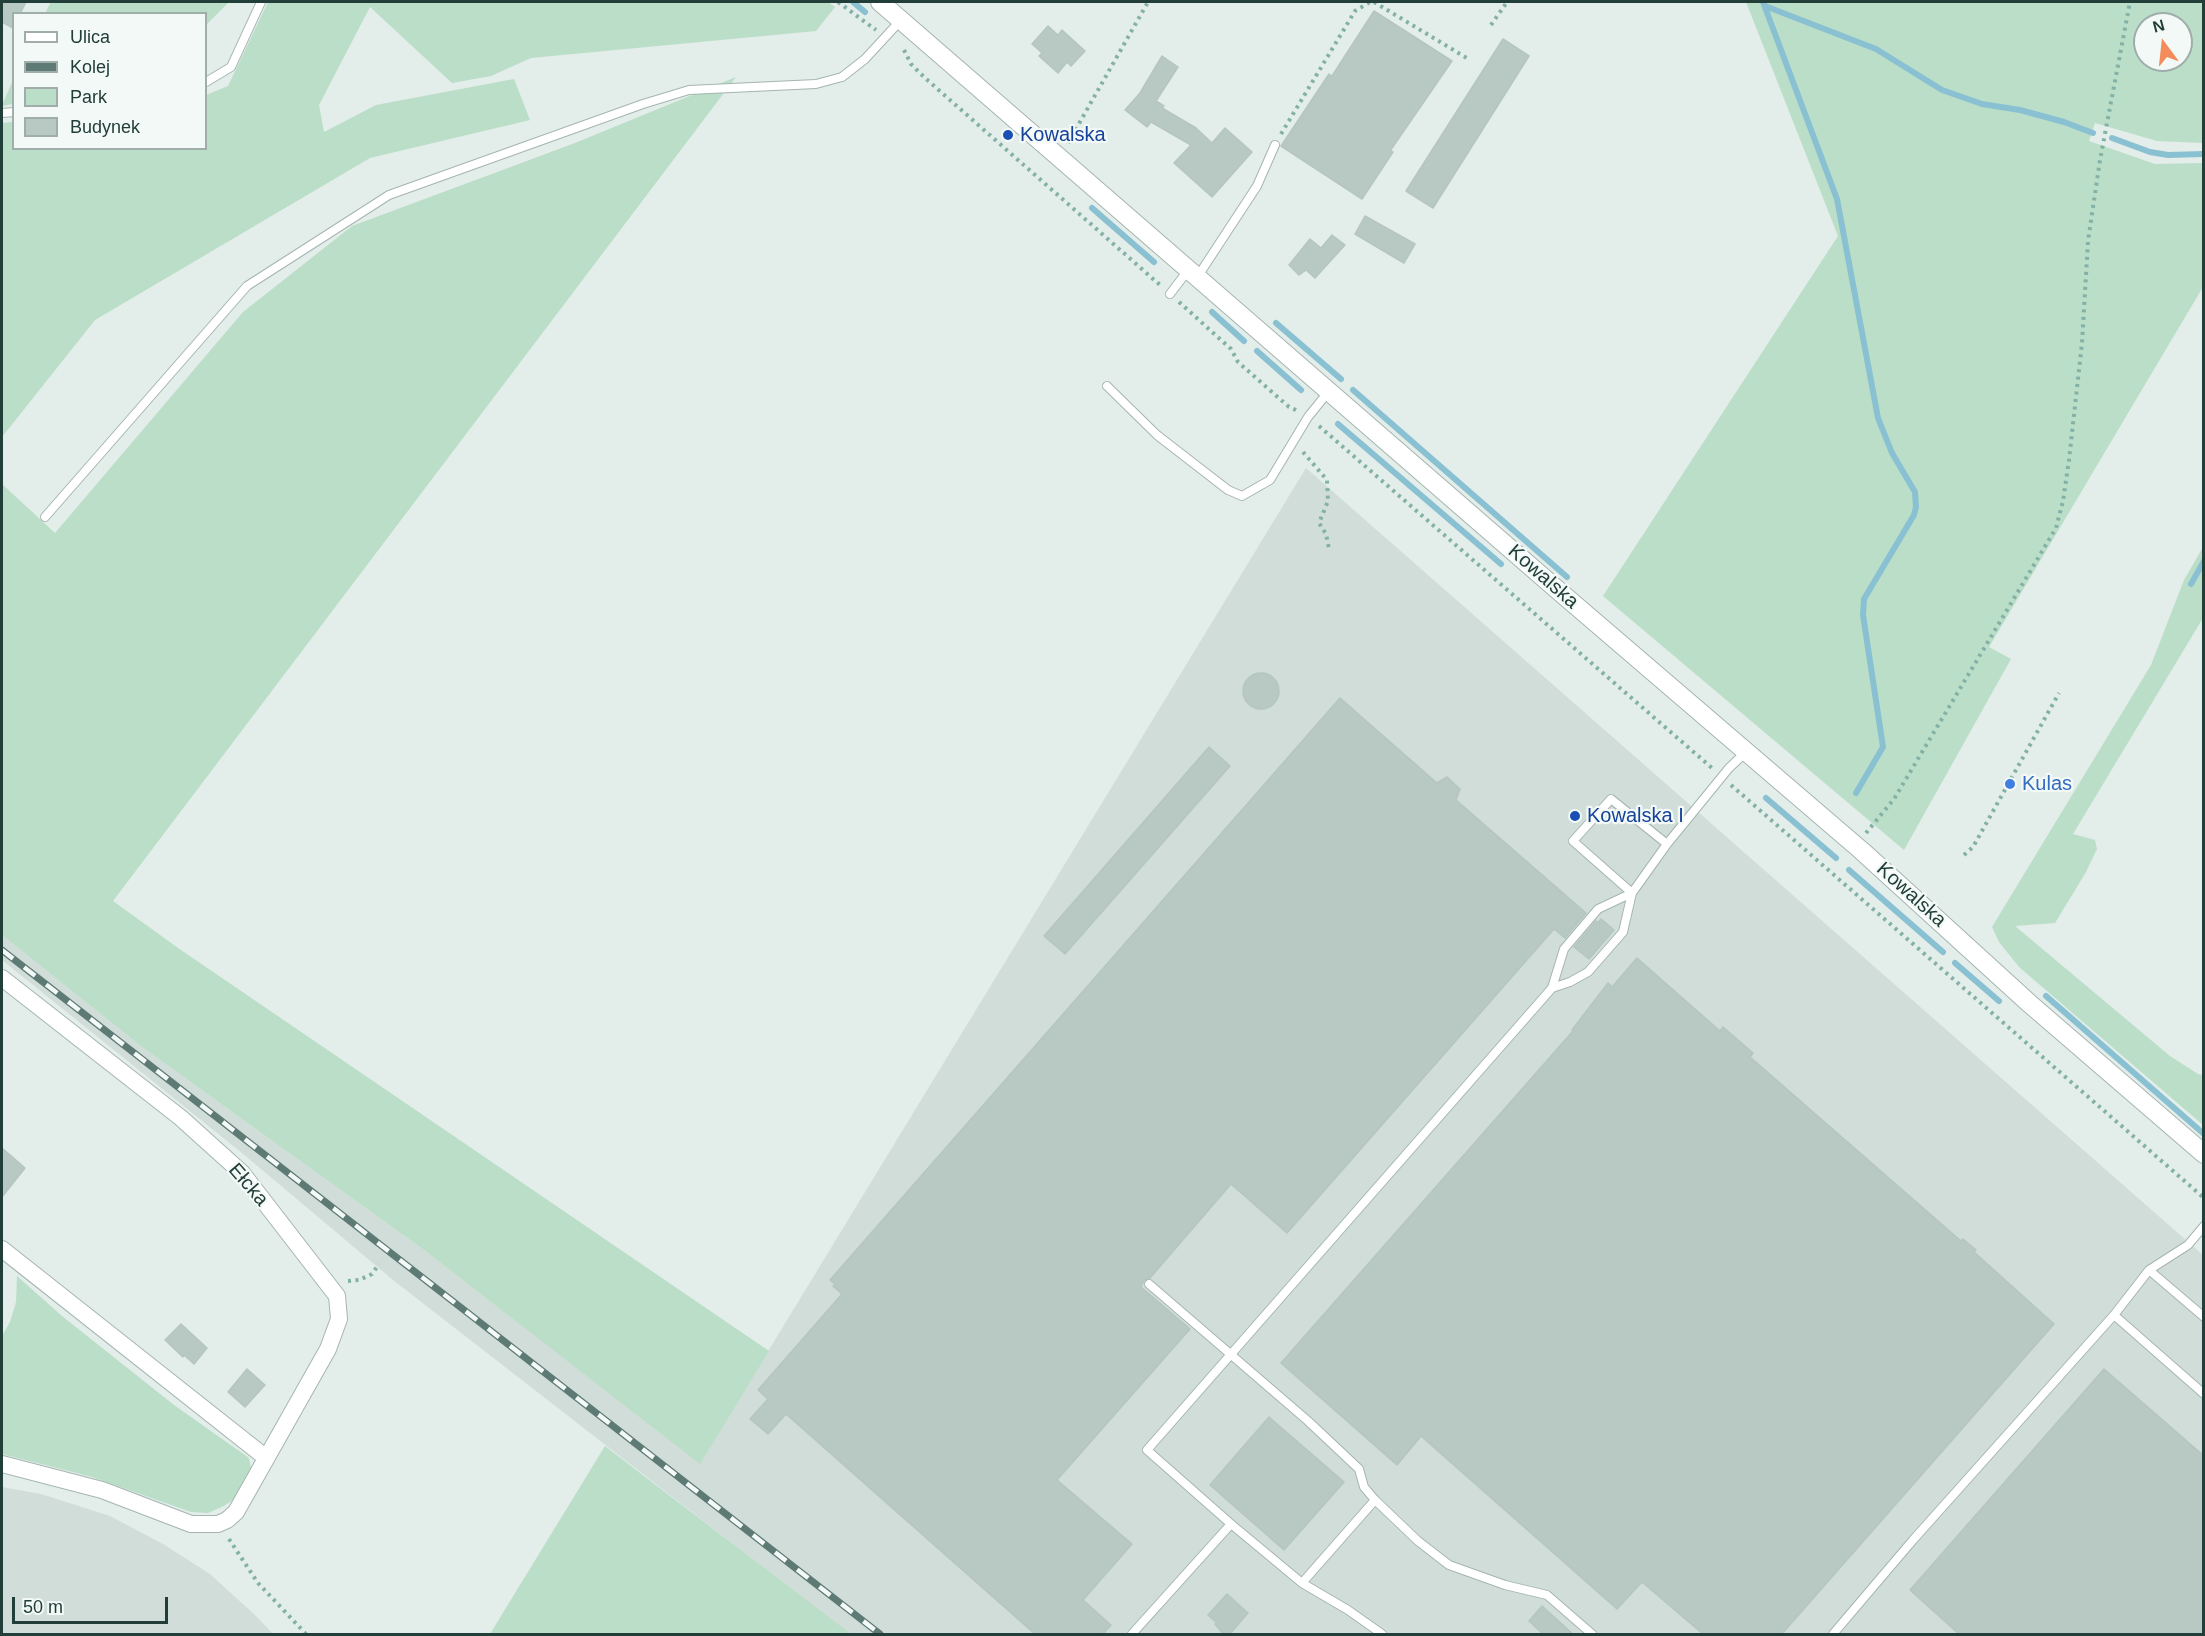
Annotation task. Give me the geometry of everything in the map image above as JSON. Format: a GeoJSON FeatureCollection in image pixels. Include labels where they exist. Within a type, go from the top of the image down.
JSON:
{"type":"FeatureCollection","features":[{"type":"Feature","properties":{"kind":"street","name":"Kowalska"},"geometry":{"type":"LineString","coordinates":[[880,2],[1560,592],[1855,844],[2030,1004],[2204,1154]]}},
{"type":"Feature","properties":{"kind":"street","name":"Ełcka"},"geometry":{"type":"LineString","coordinates":[[2,978],[181,1118],[242,1173],[337,1296],[339,1319],[328,1349],[236,1512],[228,1520],[218,1524]]}},
{"type":"Feature","properties":{"kind":"street"},"geometry":{"type":"LineString","coordinates":[[2,1249],[265,1457]]}},
{"type":"Feature","properties":{"kind":"street"},"geometry":{"type":"LineString","coordinates":[[2,1464],[102,1490],[191,1524],[218,1524]]}},
{"type":"Feature","properties":{"kind":"lane"},"geometry":{"type":"LineString","coordinates":[[207,81],[231,67],[261,2]]}},
{"type":"Feature","properties":{"kind":"lane"},"geometry":{"type":"LineString","coordinates":[[45,517],[247,285],[389,195],[586,124],[689,90],[816,84],[842,77],[865,59],[901,19]]}},
{"type":"Feature","properties":{"kind":"lane"},"geometry":{"type":"LineString","coordinates":[[1170,294],[1193,272],[1257,186],[1275,145]]}},
{"type":"Feature","properties":{"kind":"lane"},"geometry":{"type":"LineString","coordinates":[[1107,386],[1157,435],[1228,490],[1242,496],[1270,480],[1308,417],[1329,390]]}},
{"type":"Feature","properties":{"kind":"lane"},"geometry":{"type":"LineString","coordinates":[[1552,988],[1570,982],[1588,972],[1623,932],[1632,893],[1667,844],[1729,768],[1747,751]]}},
{"type":"Feature","properties":{"kind":"lane"},"geometry":{"type":"LineString","coordinates":[[1632,893],[1573,841],[1611,799],[1667,844]]}},
{"type":"Feature","properties":{"kind":"lane"},"geometry":{"type":"LineString","coordinates":[[1382,1635],[1348,1610],[1302,1583],[1147,1450],[1552,988],[1564,949],[1598,909],[1632,893]]}},
{"type":"Feature","properties":{"kind":"lane"},"geometry":{"type":"LineString","coordinates":[[1833,1635],[1913,1540],[2114,1315],[2149,1270],[2188,1245],[2204,1226]]}},
{"type":"Feature","properties":{"kind":"lane"},"geometry":{"type":"LineString","coordinates":[[2149,1270],[2204,1317]]}},
{"type":"Feature","properties":{"kind":"lane"},"geometry":{"type":"LineString","coordinates":[[1149,1284],[1308,1421],[1359,1469],[1364,1486],[1375,1500],[1418,1541],[1449,1565],[1505,1585],[1546,1595],[1592,1635]]}},
{"type":"Feature","properties":{"kind":"lane"},"geometry":{"type":"LineString","coordinates":[[2114,1315],[2204,1394]]}},
{"type":"Feature","properties":{"kind":"lane"},"geometry":{"type":"LineString","coordinates":[[1302,1583],[1375,1500]]}},
{"type":"Feature","properties":{"kind":"lane"},"geometry":{"type":"LineString","coordinates":[[1132,1635],[1231,1524]]}},
{"type":"Feature","properties":{"kind":"path"},"geometry":{"type":"LineString","coordinates":[[838,2],[902,46],[911,64],[925,78],[1231,349],[1238,362],[1289,407],[1300,411]]}},
{"type":"Feature","properties":{"kind":"path"},"geometry":{"type":"LineString","coordinates":[[1058,155],[1067,144],[1148,2]]}},
{"type":"Feature","properties":{"kind":"path"},"geometry":{"type":"LineString","coordinates":[[1275,145],[1355,11],[1370,2]]}},
{"type":"Feature","properties":{"kind":"path"},"geometry":{"type":"LineString","coordinates":[[1374,2],[1470,60]]}},
{"type":"Feature","properties":{"kind":"path"},"geometry":{"type":"LineString","coordinates":[[1491,25],[1507,2]]}},
{"type":"Feature","properties":{"kind":"path"},"geometry":{"type":"LineString","coordinates":[[1855,844],[1894,799],[2056,528],[2069,460],[2082,343],[2088,241],[2102,148],[2130,2]]}},
{"type":"Feature","properties":{"kind":"path"},"geometry":{"type":"LineString","coordinates":[[1318,425],[1705,762]]}},
{"type":"Feature","properties":{"kind":"path"},"geometry":{"type":"LineString","coordinates":[[1294,442],[1327,480],[1328,501],[1318,523],[1326,534],[1329,549]]}},
{"type":"Feature","properties":{"kind":"path"},"geometry":{"type":"LineString","coordinates":[[1964,855],[1973,847],[2059,693]]}},
{"type":"Feature","properties":{"kind":"path"},"geometry":{"type":"LineString","coordinates":[[1736,789],[2204,1198]]}},
{"type":"Feature","properties":{"kind":"path"},"geometry":{"type":"LineString","coordinates":[[326,1283],[359,1280],[372,1274],[379,1264]]}},
{"type":"Feature","properties":{"kind":"path"},"geometry":{"type":"LineString","coordinates":[[218,1524],[258,1583],[306,1635]]}},
{"type":"Feature","properties":{"kind":"shaded area"},"geometry":{"type":"Polygon","coordinates":[[[1306,468],[2203,1255],[2203,1634],[849,1634],[393,1280],[242,1153],[2,960],[2,935],[142,1047],[424,1250],[700,1463],[1306,468]]]}},
{"type":"Feature","properties":{"kind":"shaded area"},"geometry":{"type":"Polygon","coordinates":[[[2,1487],[41,1494],[110,1516],[163,1544],[210,1574],[273,1634],[2,1634],[2,1487]]]}},
{"type":"Feature","properties":{"kind":"green space"},"geometry":{"type":"Polygon","coordinates":[[[51,2],[229,2],[207,24],[207,12],[46,12],[51,2]]]}},
{"type":"Feature","properties":{"kind":"green space"},"geometry":{"type":"Polygon","coordinates":[[[268,2],[828,2],[835,7],[816,31],[531,58],[491,76],[452,83],[370,7],[319,105],[324,132],[376,105],[514,79],[530,120],[370,158],[95,320],[2,437],[2,123],[12,122],[12,150],[207,150],[207,95],[228,86],[268,2]]]}},
{"type":"Feature","properties":{"kind":"green space"},"geometry":{"type":"Polygon","coordinates":[[[1746,2],[2203,2],[2203,143],[2157,141],[2095,123],[2089,141],[2155,164],[2203,163],[2203,287],[1989,647],[2011,659],[1904,850],[1603,596],[1838,236],[1746,2]]]}},
{"type":"Feature","properties":{"kind":"green space"},"geometry":{"type":"Polygon","coordinates":[[[736,77],[113,901],[178,948],[769,1351],[700,1464],[424,1250],[142,1047],[2,935],[2,484],[55,533],[243,312],[352,226],[575,143],[736,77]]]}},
{"type":"Feature","properties":{"kind":"green space"},"geometry":{"type":"Polygon","coordinates":[[[12,82],[12,104],[2,105],[12,82]]]}},
{"type":"Feature","properties":{"kind":"green space"},"geometry":{"type":"Polygon","coordinates":[[[2203,547],[2203,618],[2073,834],[2095,840],[2097,849],[2086,872],[2055,923],[2015,926],[2170,1056],[2203,1075],[2203,1125],[2019,967],[1999,942],[1992,927],[2151,665],[2184,580],[2203,547]]]}},
{"type":"Feature","properties":{"kind":"green space"},"geometry":{"type":"Polygon","coordinates":[[[17,1276],[62,1316],[174,1405],[249,1458],[251,1468],[245,1485],[236,1498],[208,1513],[191,1512],[92,1477],[2,1454],[2,1336],[10,1322],[16,1302],[17,1276]]]}},
{"type":"Feature","properties":{"kind":"green space"},"geometry":{"type":"Polygon","coordinates":[[[605,1446],[678,1502],[851,1634],[490,1634],[605,1446]]]}},
{"type":"Feature","properties":{"kind":"building"},"geometry":{"type":"Polygon","coordinates":[[[2,2],[26,2],[21,12],[12,12],[12,27],[2,22],[2,2]]]}},
{"type":"Feature","properties":{"kind":"building"},"geometry":{"type":"Polygon","coordinates":[[[1374,11],[1452,61],[1390,151],[1393,152],[1362,199],[1281,146],[1329,74],[1332,76],[1374,11]]]}},
{"type":"Feature","properties":{"kind":"building"},"geometry":{"type":"Polygon","coordinates":[[[1048,26],[1058,35],[1062,30],[1085,51],[1071,66],[1067,62],[1058,73],[1039,56],[1042,53],[1032,44],[1048,26]]]}},
{"type":"Feature","properties":{"kind":"building"},"geometry":{"type":"Polygon","coordinates":[[[1503,39],[1529,56],[1433,208],[1406,191],[1503,39]]]}},
{"type":"Feature","properties":{"kind":"building"},"geometry":{"type":"Polygon","coordinates":[[[1162,56],[1178,67],[1156,101],[1164,106],[1162,108],[1196,128],[1212,143],[1225,128],[1252,152],[1212,197],[1174,163],[1191,145],[1151,122],[1147,127],[1125,110],[1140,93],[1162,56]]]}},
{"type":"Feature","properties":{"kind":"building"},"geometry":{"type":"Polygon","coordinates":[[[1365,216],[1415,244],[1404,263],[1355,234],[1365,216]]]}},
{"type":"Feature","properties":{"kind":"building"},"geometry":{"type":"Polygon","coordinates":[[[1332,235],[1345,245],[1315,278],[1306,270],[1299,275],[1289,265],[1310,239],[1321,248],[1332,235]]]}},
{"type":"Feature","properties":{"kind":"building"},"geometry":{"type":"Polygon","coordinates":[[[1261,673],[1273,679],[1279,691],[1273,703],[1261,709],[1249,703],[1243,691],[1249,679],[1261,673]]]}},
{"type":"Feature","properties":{"kind":"building"},"geometry":{"type":"Polygon","coordinates":[[[1340,698],[1437,783],[1447,777],[1460,789],[1456,800],[1586,913],[1565,938],[1554,929],[1287,1233],[1231,1184],[1150,1278],[1144,1280],[1141,1287],[1190,1329],[1057,1480],[1132,1544],[1083,1600],[1111,1625],[1102,1635],[1036,1635],[786,1414],[768,1434],[750,1419],[768,1399],[758,1390],[842,1294],[830,1280],[1340,698]]]}},
{"type":"Feature","properties":{"kind":"building"},"geometry":{"type":"Polygon","coordinates":[[[1209,747],[1230,766],[1065,954],[1044,936],[1209,747]]]}},
{"type":"Feature","properties":{"kind":"building"},"geometry":{"type":"Polygon","coordinates":[[[1601,919],[1614,930],[1589,959],[1574,947],[1596,921],[1598,923],[1601,919]]]}},
{"type":"Feature","properties":{"kind":"building"},"geometry":{"type":"Polygon","coordinates":[[[1637,958],[1720,1031],[1723,1027],[1753,1053],[1750,1057],[1961,1241],[1963,1239],[1976,1250],[1974,1252],[2054,1324],[1781,1635],[1704,1635],[1642,1582],[1617,1609],[1421,1436],[1397,1465],[1281,1363],[1573,1031],[1608,983],[1612,987],[1637,958]]]}},
{"type":"Feature","properties":{"kind":"building"},"geometry":{"type":"Polygon","coordinates":[[[2,1148],[25,1168],[2,1197],[2,1148]]]}},
{"type":"Feature","properties":{"kind":"building"},"geometry":{"type":"Polygon","coordinates":[[[181,1324],[207,1348],[194,1364],[165,1340],[181,1324]]]}},
{"type":"Feature","properties":{"kind":"building"},"geometry":{"type":"Polygon","coordinates":[[[247,1369],[265,1385],[245,1407],[228,1392],[247,1369]]]}},
{"type":"Feature","properties":{"kind":"building"},"geometry":{"type":"Polygon","coordinates":[[[2104,1369],[2204,1456],[2204,1635],[1960,1635],[1910,1590],[2104,1369]]]}},
{"type":"Feature","properties":{"kind":"building"},"geometry":{"type":"Polygon","coordinates":[[[1269,1417],[1344,1482],[1284,1550],[1210,1485],[1269,1417]]]}},
{"type":"Feature","properties":{"kind":"building"},"geometry":{"type":"Polygon","coordinates":[[[1227,1594],[1248,1613],[1229,1635],[1224,1635],[1215,1624],[1217,1623],[1208,1615],[1227,1594]]]}},
{"type":"Feature","properties":{"kind":"building"},"geometry":{"type":"Polygon","coordinates":[[[1542,1606],[1574,1635],[1544,1635],[1529,1621],[1542,1606]]]}},
{"type":"Feature","properties":{"kind":"waterway"},"geometry":{"type":"LineString","coordinates":[[853,2],[865,12]]}},
{"type":"Feature","properties":{"kind":"waterway"},"geometry":{"type":"LineString","coordinates":[[1763,2],[1837,199],[1878,418],[1892,453],[1915,492],[1914,515],[1864,599],[1863,615],[1883,747],[1856,793]]}},
{"type":"Feature","properties":{"kind":"waterway"},"geometry":{"type":"LineString","coordinates":[[1765,6],[1876,49],[1942,90],[1982,104],[2020,110],[2064,122],[2093,133]]}},
{"type":"Feature","properties":{"kind":"waterway"},"geometry":{"type":"LineString","coordinates":[[2112,138],[2150,152],[2168,155],[2204,154]]}},
{"type":"Feature","properties":{"kind":"waterway"},"geometry":{"type":"LineString","coordinates":[[1092,208],[1154,262]]}},
{"type":"Feature","properties":{"kind":"waterway"},"geometry":{"type":"LineString","coordinates":[[1212,312],[1244,341]]}},
{"type":"Feature","properties":{"kind":"waterway"},"geometry":{"type":"LineString","coordinates":[[1276,323],[1341,379]]}},
{"type":"Feature","properties":{"kind":"waterway"},"geometry":{"type":"LineString","coordinates":[[1257,351],[1301,390]]}},
{"type":"Feature","properties":{"kind":"waterway"},"geometry":{"type":"LineString","coordinates":[[1353,390],[1567,577]]}},
{"type":"Feature","properties":{"kind":"waterway"},"geometry":{"type":"LineString","coordinates":[[1338,424],[1501,564]]}},
{"type":"Feature","properties":{"kind":"waterway"},"geometry":{"type":"LineString","coordinates":[[2191,584],[2204,561]]}},
{"type":"Feature","properties":{"kind":"waterway"},"geometry":{"type":"LineString","coordinates":[[1766,798],[1836,858]]}},
{"type":"Feature","properties":{"kind":"waterway"},"geometry":{"type":"LineString","coordinates":[[1849,870],[1943,952]]}},
{"type":"Feature","properties":{"kind":"waterway"},"geometry":{"type":"LineString","coordinates":[[1955,963],[1999,1001]]}},
{"type":"Feature","properties":{"kind":"waterway"},"geometry":{"type":"LineString","coordinates":[[2046,996],[2204,1134]]}},
{"type":"Feature","properties":{"kind":"railway"},"geometry":{"type":"LineString","coordinates":[[2,950],[880,1634]]}},
{"type":"Feature","properties":{"kind":"place","name":"Kowalska"},"geometry":{"type":"Point","coordinates":[1008,135]}},
{"type":"Feature","properties":{"kind":"place","name":"Kulas"},"geometry":{"type":"Point","coordinates":[2010,784]}},
{"type":"Feature","properties":{"kind":"place","name":"Kowalska I"},"geometry":{"type":"Point","coordinates":[1575,816]}}]}
